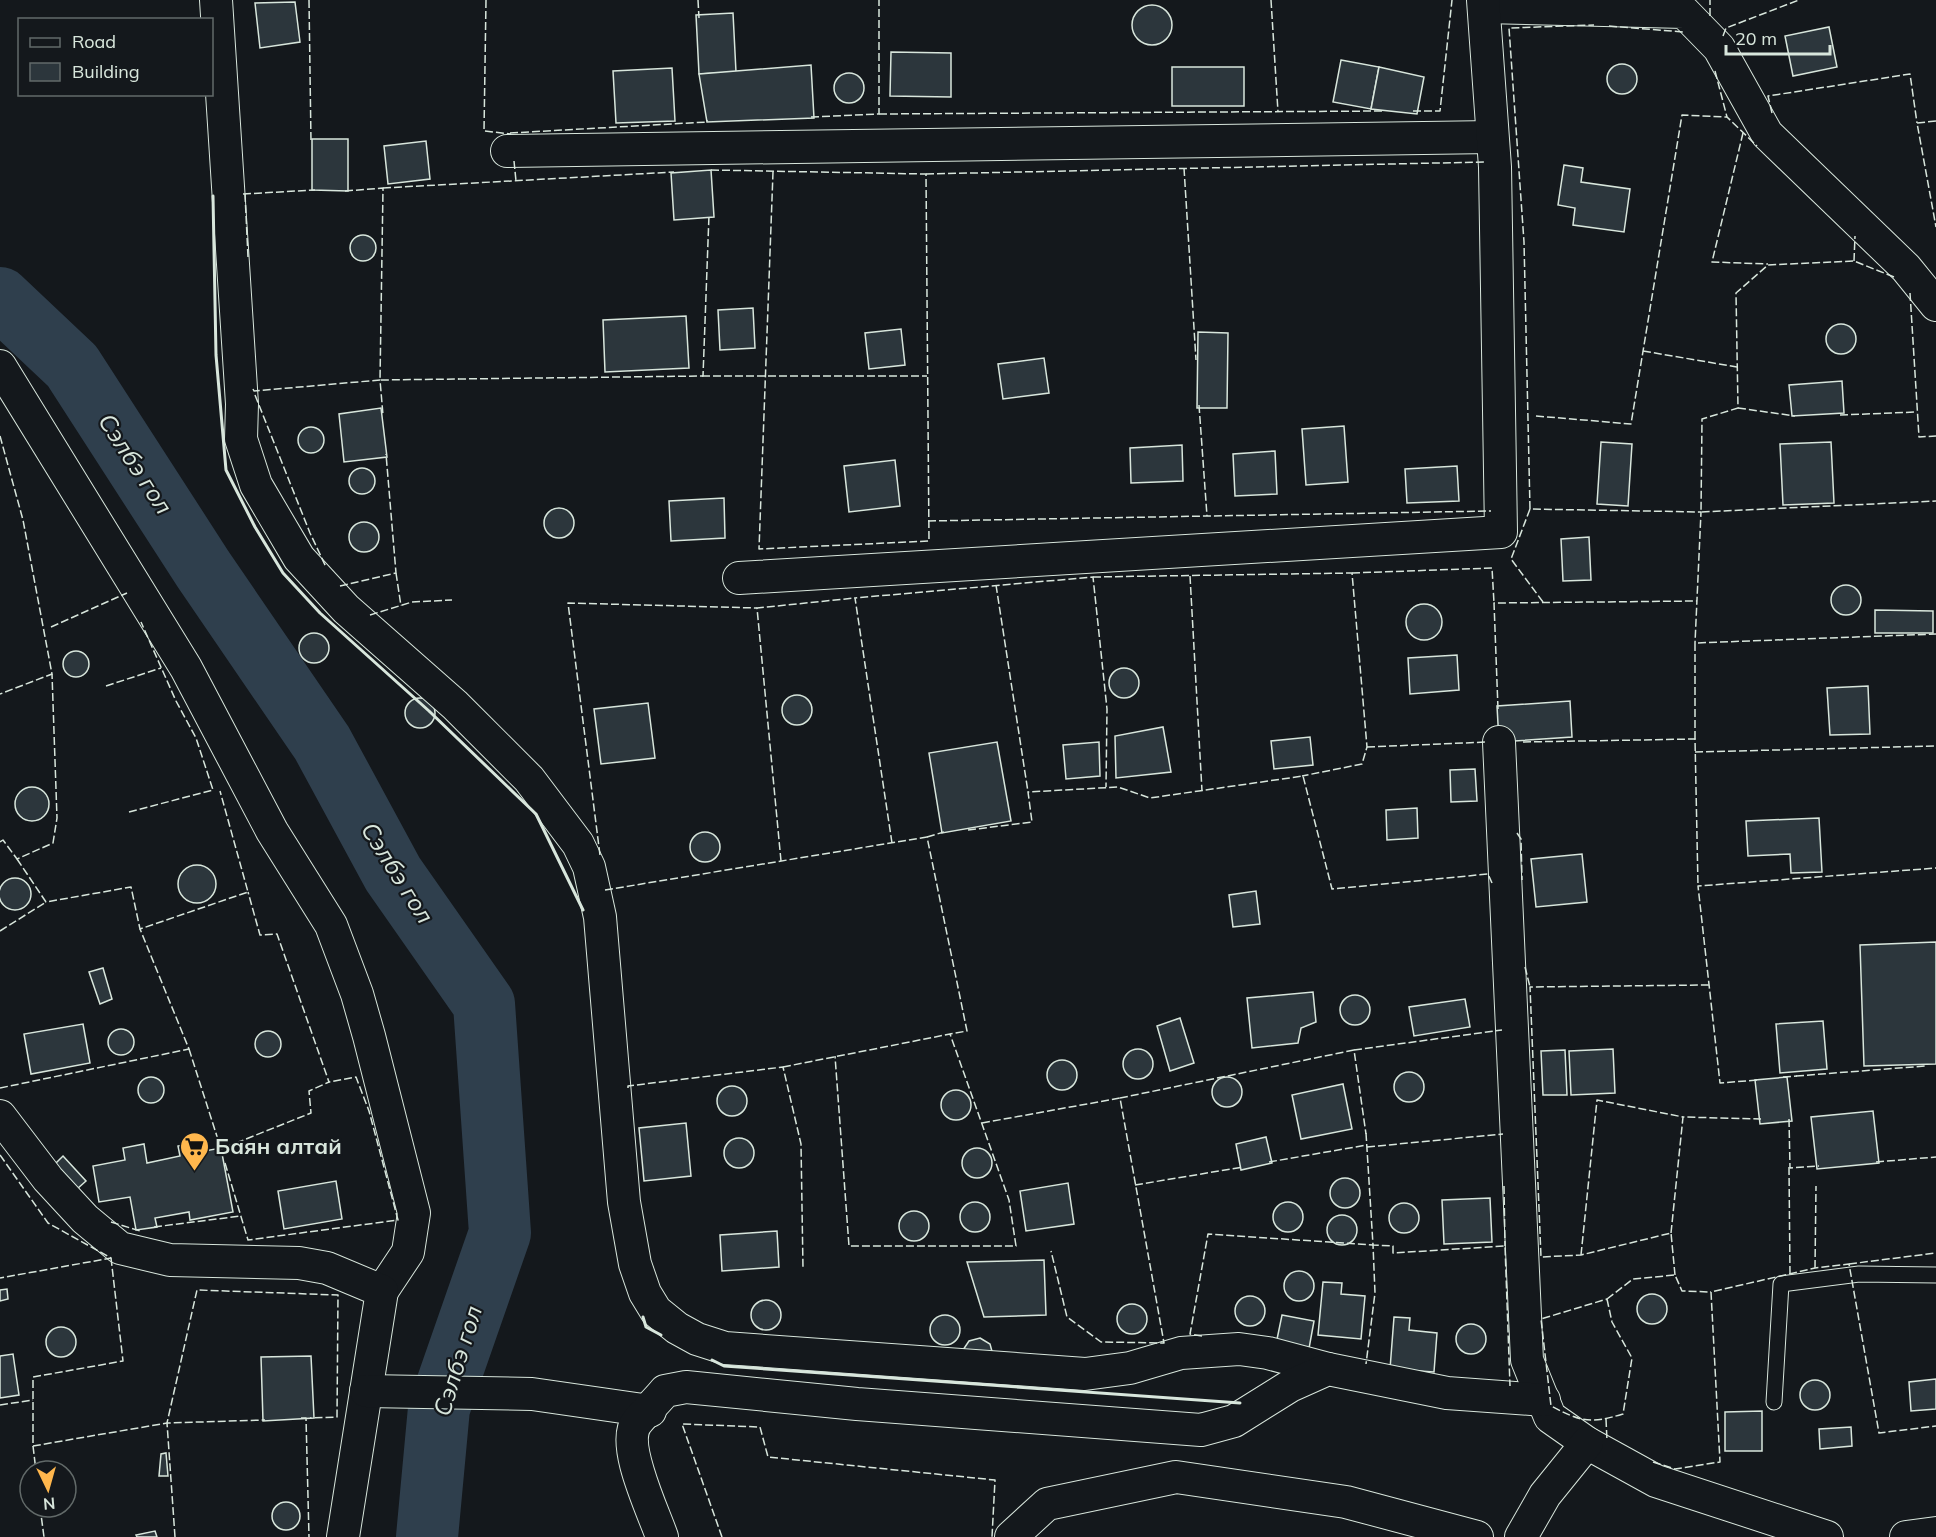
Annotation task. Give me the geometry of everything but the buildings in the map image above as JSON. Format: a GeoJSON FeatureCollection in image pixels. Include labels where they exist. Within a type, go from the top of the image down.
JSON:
{"type":"FeatureCollection","features":[{"type":"Feature","properties":{"kind":"street"},"geometry":{"type":"LineString","coordinates":[[216,0],[242,404],[241,439],[256,485],[299,558],[346,609],[455,705],[529,779],[579,844],[589,867],[600,917],[624,1202],[635,1264],[645,1293],[656,1311],[677,1329],[697,1339],[725,1348],[1085,1374],[1130,1368],[1180,1353],[1239,1349],[1268,1353],[1328,1369],[1447,1393],[1544,1400]]}},
{"type":"Feature","properties":{"kind":"street"},"geometry":{"type":"LineString","coordinates":[[738,578],[1502,532],[1495,167],[1483,3],[1684,12],[1719,48],[1767,134],[1906,268],[1936,305]]}},
{"type":"Feature","properties":{"kind":"street"},"geometry":{"type":"LineString","coordinates":[[507,151],[1492,137]]}},
{"type":"Feature","properties":{"kind":"street"},"geometry":{"type":"LineString","coordinates":[[0,366],[186,668],[272,831],[331,925],[363,1016],[414,1213],[408,1252],[382,1291],[343,1537]]}},
{"type":"Feature","properties":{"kind":"street"},"geometry":{"type":"LineString","coordinates":[[1499,742],[1527,1360],[1550,1417],[1587,1443],[1656,1481],[1827,1537]]}},
{"type":"Feature","properties":{"kind":"street"},"geometry":{"type":"LineString","coordinates":[[0,1116],[48,1179],[85,1219],[120,1248],[170,1260],[299,1263],[327,1268],[382,1291]]}},
{"type":"Feature","properties":{"kind":"street"},"geometry":{"type":"LineString","coordinates":[[662,1537],[633,1456],[636,1423],[650,1411],[665,1391],[687,1387],[857,1404],[1201,1430],[1234,1421],[1290,1386],[1328,1369]]}},
{"type":"Feature","properties":{"kind":"street"},"geometry":{"type":"LineString","coordinates":[[366,1391],[531,1394],[650,1411]]}},
{"type":"Feature","properties":{"kind":"street"},"geometry":{"type":"LineString","coordinates":[[1521,1537],[1545,1495],[1587,1443]]}},
{"type":"Feature","properties":{"kind":"street"},"geometry":{"type":"LineString","coordinates":[[1011,1537],[1047,1504],[1176,1477],[1346,1502],[1477,1537]]}},
{"type":"Feature","properties":{"kind":"street"},"geometry":{"type":"LineString","coordinates":[[1906,1537],[1936,1533]]}},
{"type":"Feature","properties":{"kind":"lane"},"geometry":{"type":"LineString","coordinates":[[1774,1402],[1781,1284],[1859,1274],[1936,1275]]}},
{"type":"Feature","properties":{"kind":"waterway","name":"Сэлбэ гол"},"geometry":{"type":"LineString","coordinates":[[0,298],[72,366],[203,569],[322,743],[393,874],[484,1004],[500,1233],[439,1408],[427,1537]]}},
{"type":"Feature","properties":{"kind":"fence"},"geometry":{"type":"LineString","coordinates":[[309,0],[311,142]]}},
{"type":"Feature","properties":{"kind":"fence"},"geometry":{"type":"LineString","coordinates":[[486,0],[484,131],[511,134]]}},
{"type":"Feature","properties":{"kind":"fence"},"geometry":{"type":"LineString","coordinates":[[698,0],[699,18]]}},
{"type":"Feature","properties":{"kind":"fence"},"geometry":{"type":"LineString","coordinates":[[811,117],[879,114],[879,0]]}},
{"type":"Feature","properties":{"kind":"fence"},"geometry":{"type":"LineString","coordinates":[[1271,0],[1278,112]]}},
{"type":"Feature","properties":{"kind":"fence"},"geometry":{"type":"LineString","coordinates":[[1413,111],[1440,111],[1452,0]]}},
{"type":"Feature","properties":{"kind":"fence"},"geometry":{"type":"LineString","coordinates":[[1710,0],[1710,16]]}},
{"type":"Feature","properties":{"kind":"fence"},"geometry":{"type":"LineString","coordinates":[[1723,36],[1726,28],[1799,0]]}},
{"type":"Feature","properties":{"kind":"fence"},"geometry":{"type":"LineString","coordinates":[[1530,509],[1524,242],[1509,28],[1594,25]]}},
{"type":"Feature","properties":{"kind":"fence"},"geometry":{"type":"LineString","coordinates":[[1609,26],[1684,32]]}},
{"type":"Feature","properties":{"kind":"fence"},"geometry":{"type":"LineString","coordinates":[[1715,71],[1727,117],[1757,146]]}},
{"type":"Feature","properties":{"kind":"fence"},"geometry":{"type":"LineString","coordinates":[[1772,113],[1768,96],[1910,74],[1917,123]]}},
{"type":"Feature","properties":{"kind":"fence"},"geometry":{"type":"LineString","coordinates":[[879,114],[1383,111]]}},
{"type":"Feature","properties":{"kind":"fence"},"geometry":{"type":"LineString","coordinates":[[1536,416],[1631,424],[1682,115],[1727,117]]}},
{"type":"Feature","properties":{"kind":"fence"},"geometry":{"type":"LineString","coordinates":[[510,133],[707,122],[707,120]]}},
{"type":"Feature","properties":{"kind":"fence"},"geometry":{"type":"LineString","coordinates":[[1936,121],[1917,123],[1936,227]]}},
{"type":"Feature","properties":{"kind":"fence"},"geometry":{"type":"LineString","coordinates":[[1743,133],[1712,262],[1768,264]]}},
{"type":"Feature","properties":{"kind":"fence"},"geometry":{"type":"LineString","coordinates":[[514,161],[516,181]]}},
{"type":"Feature","properties":{"kind":"fence"},"geometry":{"type":"LineString","coordinates":[[926,174],[1484,162]]}},
{"type":"Feature","properties":{"kind":"fence"},"geometry":{"type":"LineString","coordinates":[[1184,168],[1196,360]]}},
{"type":"Feature","properties":{"kind":"fence"},"geometry":{"type":"LineString","coordinates":[[711,170],[926,174],[929,541],[759,549],[773,172]]}},
{"type":"Feature","properties":{"kind":"fence"},"geometry":{"type":"LineString","coordinates":[[383,188],[674,172]]}},
{"type":"Feature","properties":{"kind":"fence"},"geometry":{"type":"LineString","coordinates":[[345,191],[383,188],[380,380],[459,379]]}},
{"type":"Feature","properties":{"kind":"fence"},"geometry":{"type":"LineString","coordinates":[[243,194],[315,190]]}},
{"type":"Feature","properties":{"kind":"fence"},"geometry":{"type":"LineString","coordinates":[[245,194],[248,257]]}},
{"type":"Feature","properties":{"kind":"fence"},"geometry":{"type":"LineString","coordinates":[[458,379],[703,376],[709,215]]}},
{"type":"Feature","properties":{"kind":"fence"},"geometry":{"type":"LineString","coordinates":[[1854,261],[1855,236]]}},
{"type":"Feature","properties":{"kind":"fence"},"geometry":{"type":"LineString","coordinates":[[1894,277],[1854,261],[1768,265],[1736,293],[1738,408],[1702,419],[1701,512],[1936,501]]}},
{"type":"Feature","properties":{"kind":"fence"},"geometry":{"type":"LineString","coordinates":[[1910,293],[1919,437],[1936,436]]}},
{"type":"Feature","properties":{"kind":"fence"},"geometry":{"type":"LineString","coordinates":[[1643,351],[1737,367]]}},
{"type":"Feature","properties":{"kind":"fence"},"geometry":{"type":"LineString","coordinates":[[702,376],[927,376]]}},
{"type":"Feature","properties":{"kind":"fence"},"geometry":{"type":"LineString","coordinates":[[253,389],[254,391],[380,380],[383,415]]}},
{"type":"Feature","properties":{"kind":"fence"},"geometry":{"type":"LineString","coordinates":[[255,395],[310,533],[326,567]]}},
{"type":"Feature","properties":{"kind":"fence"},"geometry":{"type":"LineString","coordinates":[[1199,405],[1207,516]]}},
{"type":"Feature","properties":{"kind":"fence"},"geometry":{"type":"LineString","coordinates":[[1738,408],[1795,416]]}},
{"type":"Feature","properties":{"kind":"fence"},"geometry":{"type":"LineString","coordinates":[[1840,415],[1917,412]]}},
{"type":"Feature","properties":{"kind":"fence"},"geometry":{"type":"LineString","coordinates":[[0,436],[23,520],[52,674],[0,694]]}},
{"type":"Feature","properties":{"kind":"fence"},"geometry":{"type":"LineString","coordinates":[[340,586],[396,573],[386,454]]}},
{"type":"Feature","properties":{"kind":"fence"},"geometry":{"type":"LineString","coordinates":[[1543,602],[1511,559],[1530,509],[1701,512],[1695,643]]}},
{"type":"Feature","properties":{"kind":"fence"},"geometry":{"type":"LineString","coordinates":[[928,521],[1491,511]]}},
{"type":"Feature","properties":{"kind":"fence"},"geometry":{"type":"LineString","coordinates":[[1352,573],[1492,568],[1494,603]]}},
{"type":"Feature","properties":{"kind":"fence"},"geometry":{"type":"LineString","coordinates":[[396,573],[401,606]]}},
{"type":"Feature","properties":{"kind":"fence"},"geometry":{"type":"LineString","coordinates":[[1093,577],[1352,573],[1367,747],[1362,764],[1302,776]]}},
{"type":"Feature","properties":{"kind":"fence"},"geometry":{"type":"LineString","coordinates":[[1190,576],[1202,791]]}},
{"type":"Feature","properties":{"kind":"fence"},"geometry":{"type":"LineString","coordinates":[[892,843],[855,598],[1093,577],[1107,709],[1106,787]]}},
{"type":"Feature","properties":{"kind":"fence"},"geometry":{"type":"LineString","coordinates":[[996,585],[1028,792]]}},
{"type":"Feature","properties":{"kind":"fence"},"geometry":{"type":"LineString","coordinates":[[51,627],[127,593]]}},
{"type":"Feature","properties":{"kind":"fence"},"geometry":{"type":"LineString","coordinates":[[781,861],[757,608],[855,598]]}},
{"type":"Feature","properties":{"kind":"fence"},"geometry":{"type":"LineString","coordinates":[[370,615],[412,602],[452,600]]}},
{"type":"Feature","properties":{"kind":"fence"},"geometry":{"type":"LineString","coordinates":[[1498,709],[1494,603],[1697,601]]}},
{"type":"Feature","properties":{"kind":"fence"},"geometry":{"type":"LineString","coordinates":[[600,855],[568,603],[757,608]]}},
{"type":"Feature","properties":{"kind":"fence"},"geometry":{"type":"LineString","coordinates":[[129,812],[213,790],[196,738],[176,701],[141,622]]}},
{"type":"Feature","properties":{"kind":"fence"},"geometry":{"type":"LineString","coordinates":[[1695,739],[1695,643],[1936,634]]}},
{"type":"Feature","properties":{"kind":"fence"},"geometry":{"type":"LineString","coordinates":[[106,686],[161,668]]}},
{"type":"Feature","properties":{"kind":"fence"},"geometry":{"type":"LineString","coordinates":[[0,842],[3,840],[17,859],[53,843],[57,818],[52,674]]}},
{"type":"Feature","properties":{"kind":"fence"},"geometry":{"type":"LineString","coordinates":[[1523,742],[1695,739],[1698,886]]}},
{"type":"Feature","properties":{"kind":"fence"},"geometry":{"type":"LineString","coordinates":[[1367,747],[1487,742]]}},
{"type":"Feature","properties":{"kind":"fence"},"geometry":{"type":"LineString","coordinates":[[1695,752],[1936,746]]}},
{"type":"Feature","properties":{"kind":"fence"},"geometry":{"type":"LineString","coordinates":[[968,830],[1032,822],[1028,792],[1118,787],[1150,798],[1303,776],[1332,889],[1488,874],[1492,883]]}},
{"type":"Feature","properties":{"kind":"fence"},"geometry":{"type":"LineString","coordinates":[[17,859],[46,902],[131,887],[140,929],[248,892],[220,791]]}},
{"type":"Feature","properties":{"kind":"fence"},"geometry":{"type":"LineString","coordinates":[[927,837],[944,832]]}},
{"type":"Feature","properties":{"kind":"fence"},"geometry":{"type":"LineString","coordinates":[[1517,833],[1521,839],[1522,880]]}},
{"type":"Feature","properties":{"kind":"fence"},"geometry":{"type":"LineString","coordinates":[[605,890],[927,837],[967,1031],[950,1034]]}},
{"type":"Feature","properties":{"kind":"fence"},"geometry":{"type":"LineString","coordinates":[[1757,1080],[1720,1083],[1698,886],[1936,868]]}},
{"type":"Feature","properties":{"kind":"fence"},"geometry":{"type":"LineString","coordinates":[[189,1049],[221,1149],[311,1113],[309,1091],[329,1082],[277,934],[260,935],[248,892]]}},
{"type":"Feature","properties":{"kind":"fence"},"geometry":{"type":"LineString","coordinates":[[0,931],[46,902]]}},
{"type":"Feature","properties":{"kind":"fence"},"geometry":{"type":"LineString","coordinates":[[0,1088],[189,1049],[140,929]]}},
{"type":"Feature","properties":{"kind":"fence"},"geometry":{"type":"LineString","coordinates":[[1525,967],[1530,987]]}},
{"type":"Feature","properties":{"kind":"fence"},"geometry":{"type":"LineString","coordinates":[[1675,1275],[1671,1233],[1581,1255],[1541,1257],[1530,987],[1709,985]]}},
{"type":"Feature","properties":{"kind":"fence"},"geometry":{"type":"LineString","coordinates":[[1354,1050],[1502,1030]]}},
{"type":"Feature","properties":{"kind":"fence"},"geometry":{"type":"LineString","coordinates":[[783,1067],[950,1034],[1009,1200],[1016,1246],[849,1246],[835,1056]]}},
{"type":"Feature","properties":{"kind":"fence"},"geometry":{"type":"LineString","coordinates":[[1120,1098],[1354,1050],[1366,1134]]}},
{"type":"Feature","properties":{"kind":"fence"},"geometry":{"type":"LineString","coordinates":[[1796,1076],[1925,1066]]}},
{"type":"Feature","properties":{"kind":"fence"},"geometry":{"type":"LineString","coordinates":[[628,1088],[628,1086],[783,1067],[801,1144],[803,1269]]}},
{"type":"Feature","properties":{"kind":"fence"},"geometry":{"type":"LineString","coordinates":[[1783,1077],[1797,1076]]}},
{"type":"Feature","properties":{"kind":"fence"},"geometry":{"type":"LineString","coordinates":[[225,1163],[248,1240],[398,1220],[369,1111],[356,1077],[329,1082]]}},
{"type":"Feature","properties":{"kind":"fence"},"geometry":{"type":"LineString","coordinates":[[982,1123],[1120,1098],[1164,1343],[1101,1342],[1067,1317],[1051,1251]]}},
{"type":"Feature","properties":{"kind":"fence"},"geometry":{"type":"LineString","coordinates":[[1581,1255],[1597,1100],[1683,1117]]}},
{"type":"Feature","properties":{"kind":"fence"},"geometry":{"type":"LineString","coordinates":[[1671,1233],[1683,1117],[1761,1119]]}},
{"type":"Feature","properties":{"kind":"fence"},"geometry":{"type":"LineString","coordinates":[[1789,1119],[1790,1168],[1819,1166]]}},
{"type":"Feature","properties":{"kind":"fence"},"geometry":{"type":"LineString","coordinates":[[1366,1133],[1373,1245],[1393,1246],[1393,1253],[1505,1246],[1510,1386]]}},
{"type":"Feature","properties":{"kind":"fence"},"geometry":{"type":"LineString","coordinates":[[1367,1147],[1503,1134]]}},
{"type":"Feature","properties":{"kind":"fence"},"geometry":{"type":"LineString","coordinates":[[1269,1162],[1367,1145]]}},
{"type":"Feature","properties":{"kind":"fence"},"geometry":{"type":"LineString","coordinates":[[0,1155],[48,1223],[111,1258],[0,1278]]}},
{"type":"Feature","properties":{"kind":"fence"},"geometry":{"type":"LineString","coordinates":[[1876,1162],[1936,1157]]}},
{"type":"Feature","properties":{"kind":"fence"},"geometry":{"type":"LineString","coordinates":[[1135,1185],[1243,1167]]}},
{"type":"Feature","properties":{"kind":"fence"},"geometry":{"type":"LineString","coordinates":[[1789,1167],[1790,1274]]}},
{"type":"Feature","properties":{"kind":"fence"},"geometry":{"type":"LineString","coordinates":[[1504,1186],[1505,1246]]}},
{"type":"Feature","properties":{"kind":"fence"},"geometry":{"type":"LineString","coordinates":[[1815,1268],[1816,1186]]}},
{"type":"Feature","properties":{"kind":"fence"},"geometry":{"type":"LineString","coordinates":[[154,1227],[241,1216]]}},
{"type":"Feature","properties":{"kind":"fence"},"geometry":{"type":"LineString","coordinates":[[111,1222],[140,1231]]}},
{"type":"Feature","properties":{"kind":"fence"},"geometry":{"type":"LineString","coordinates":[[1202,1336],[1190,1334],[1208,1234],[1373,1245],[1375,1293],[1366,1364]]}},
{"type":"Feature","properties":{"kind":"fence"},"geometry":{"type":"LineString","coordinates":[[1849,1264],[1936,1253]]}},
{"type":"Feature","properties":{"kind":"fence"},"geometry":{"type":"LineString","coordinates":[[111,1258],[123,1361],[33,1377],[33,1446],[167,1423],[197,1290],[338,1295],[337,1417],[310,1418]]}},
{"type":"Feature","properties":{"kind":"fence"},"geometry":{"type":"LineString","coordinates":[[1653,1462],[1675,1469],[1720,1462],[1711,1292],[1815,1268],[1849,1264],[1879,1433],[1936,1426]]}},
{"type":"Feature","properties":{"kind":"fence"},"geometry":{"type":"LineString","coordinates":[[1607,1299],[1633,1279],[1675,1275],[1682,1291],[1711,1292]]}},
{"type":"Feature","properties":{"kind":"fence"},"geometry":{"type":"LineString","coordinates":[[1607,1299],[1612,1322],[1632,1358],[1623,1414],[1586,1420],[1551,1406],[1541,1319],[1607,1299]]}},
{"type":"Feature","properties":{"kind":"fence"},"geometry":{"type":"LineString","coordinates":[[0,1405],[33,1400]]}},
{"type":"Feature","properties":{"kind":"fence"},"geometry":{"type":"LineString","coordinates":[[301,1418],[306,1418],[309,1537]]}},
{"type":"Feature","properties":{"kind":"fence"},"geometry":{"type":"LineString","coordinates":[[1606,1419],[1607,1441]]}},
{"type":"Feature","properties":{"kind":"fence"},"geometry":{"type":"LineString","coordinates":[[175,1537],[167,1423],[265,1420]]}},
{"type":"Feature","properties":{"kind":"fence"},"geometry":{"type":"LineString","coordinates":[[722,1537],[682,1424],[760,1427],[768,1457],[995,1480],[992,1537]]}},
{"type":"Feature","properties":{"kind":"fence"},"geometry":{"type":"LineString","coordinates":[[33,1446],[35,1459]]}},
{"type":"Feature","properties":{"kind":"fence"},"geometry":{"type":"LineString","coordinates":[[42,1519],[44,1537]]}},
{"type":"Feature","properties":{"kind":"wall"},"geometry":{"type":"LineString","coordinates":[[213,196],[216,355],[226,470],[255,527],[283,573],[320,613],[429,711],[536,814],[583,910]]}},
{"type":"Feature","properties":{"kind":"wall"},"geometry":{"type":"LineString","coordinates":[[643,1317],[646,1327],[661,1335]]}},
{"type":"Feature","properties":{"kind":"wall"},"geometry":{"type":"LineString","coordinates":[[712,1360],[724,1366],[1240,1403]]}},
{"type":"Feature","properties":{"kind":"place","name":"Баян алтай"},"geometry":{"type":"Point","coordinates":[194,1172]}}]}
